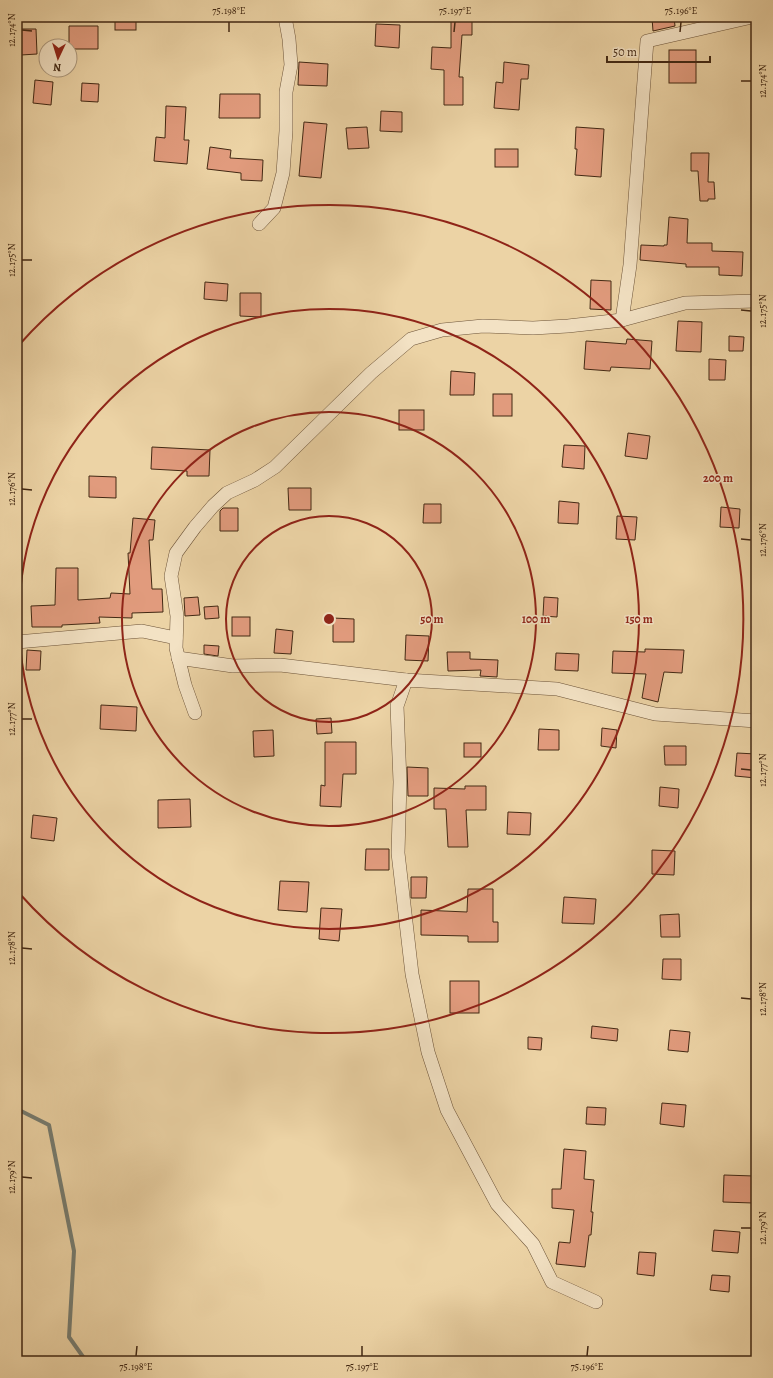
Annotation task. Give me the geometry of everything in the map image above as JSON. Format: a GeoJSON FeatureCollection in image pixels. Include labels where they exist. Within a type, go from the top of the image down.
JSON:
{"type":"FeatureCollection","features":[{"type":"Feature","properties":{"kind":"street"},"geometry":{"type":"LineString","coordinates":[[259,224],[274,208],[283,173],[286,131],[286,92],[291,65],[289,39],[285,17]]}},
{"type":"Feature","properties":{"kind":"street"},"geometry":{"type":"LineString","coordinates":[[622,320],[630,265],[646,40],[752,17]]}},
{"type":"Feature","properties":{"kind":"street"},"geometry":{"type":"LineString","coordinates":[[195,712],[176,648],[177,616],[172,576],[176,553],[195,526],[227,493],[255,480],[275,467],[361,383],[411,340],[442,330],[483,326],[533,328],[622,320],[684,303],[756,301]]}},
{"type":"Feature","properties":{"kind":"street"},"geometry":{"type":"LineString","coordinates":[[17,642],[142,631],[176,638]]}},
{"type":"Feature","properties":{"kind":"street"},"geometry":{"type":"LineString","coordinates":[[178,658],[233,666],[280,665],[406,680],[557,689],[655,714],[756,722]]}},
{"type":"Feature","properties":{"kind":"street"},"geometry":{"type":"LineString","coordinates":[[406,680],[397,706],[400,782],[398,853],[412,974],[428,1052],[447,1110],[497,1204],[534,1244],[552,1282],[596,1302]]}},
{"type":"Feature","properties":{"kind":"building"},"geometry":{"type":"Polygon","coordinates":[[[115,17],[136,17],[136,30],[115,30],[115,17]]]}},
{"type":"Feature","properties":{"kind":"building"},"geometry":{"type":"Polygon","coordinates":[[[451,17],[472,17],[472,35],[462,35],[459,77],[463,77],[463,105],[444,105],[444,70],[431,69],[432,47],[451,48],[451,17]]]}},
{"type":"Feature","properties":{"kind":"building"},"geometry":{"type":"Polygon","coordinates":[[[674,17],[675,26],[653,31],[652,18],[674,17]]]}},
{"type":"Feature","properties":{"kind":"building"},"geometry":{"type":"Polygon","coordinates":[[[376,24],[400,25],[399,48],[375,46],[376,24]]]}},
{"type":"Feature","properties":{"kind":"building"},"geometry":{"type":"Polygon","coordinates":[[[69,26],[98,26],[98,49],[78,49],[78,38],[69,38],[69,26]]]}},
{"type":"Feature","properties":{"kind":"building"},"geometry":{"type":"Polygon","coordinates":[[[19,29],[36,29],[37,54],[21,55],[19,29]]]}},
{"type":"Feature","properties":{"kind":"building"},"geometry":{"type":"Polygon","coordinates":[[[669,50],[696,50],[696,83],[669,83],[669,50]]]}},
{"type":"Feature","properties":{"kind":"building"},"geometry":{"type":"Polygon","coordinates":[[[299,62],[328,64],[327,86],[298,85],[299,62]]]}},
{"type":"Feature","properties":{"kind":"building"},"geometry":{"type":"Polygon","coordinates":[[[504,62],[529,65],[528,79],[521,79],[519,110],[494,108],[496,82],[503,83],[504,62]]]}},
{"type":"Feature","properties":{"kind":"building"},"geometry":{"type":"Polygon","coordinates":[[[35,80],[53,82],[51,105],[33,103],[35,80]]]}},
{"type":"Feature","properties":{"kind":"building"},"geometry":{"type":"Polygon","coordinates":[[[82,83],[99,84],[98,102],[81,101],[82,83]]]}},
{"type":"Feature","properties":{"kind":"building"},"geometry":{"type":"Polygon","coordinates":[[[220,94],[260,94],[260,118],[219,118],[220,94]]]}},
{"type":"Feature","properties":{"kind":"building"},"geometry":{"type":"Polygon","coordinates":[[[166,106],[186,107],[184,140],[189,140],[187,164],[154,161],[156,137],[165,138],[166,106]]]}},
{"type":"Feature","properties":{"kind":"building"},"geometry":{"type":"Polygon","coordinates":[[[381,111],[402,112],[402,132],[380,131],[381,111]]]}},
{"type":"Feature","properties":{"kind":"building"},"geometry":{"type":"Polygon","coordinates":[[[304,122],[327,124],[321,178],[299,176],[304,122]]]}},
{"type":"Feature","properties":{"kind":"building"},"geometry":{"type":"Polygon","coordinates":[[[367,127],[369,148],[348,149],[346,128],[367,127]]]}},
{"type":"Feature","properties":{"kind":"building"},"geometry":{"type":"Polygon","coordinates":[[[576,127],[604,129],[601,177],[575,175],[577,149],[575,149],[576,127]]]}},
{"type":"Feature","properties":{"kind":"building"},"geometry":{"type":"Polygon","coordinates":[[[210,147],[231,150],[230,158],[263,160],[262,181],[241,180],[241,173],[207,169],[210,147]]]}},
{"type":"Feature","properties":{"kind":"building"},"geometry":{"type":"Polygon","coordinates":[[[495,149],[518,149],[518,167],[495,167],[495,149]]]}},
{"type":"Feature","properties":{"kind":"building"},"geometry":{"type":"Polygon","coordinates":[[[691,153],[709,153],[708,182],[714,182],[715,199],[700,201],[698,171],[691,171],[691,153]]]}},
{"type":"Feature","properties":{"kind":"building"},"geometry":{"type":"Polygon","coordinates":[[[669,217],[688,219],[687,243],[712,243],[712,251],[743,252],[742,276],[719,275],[719,267],[686,267],[686,264],[640,260],[641,245],[667,245],[669,217]]]}},
{"type":"Feature","properties":{"kind":"building"},"geometry":{"type":"Polygon","coordinates":[[[591,280],[611,281],[611,310],[590,309],[591,280]]]}},
{"type":"Feature","properties":{"kind":"building"},"geometry":{"type":"Polygon","coordinates":[[[205,282],[228,284],[227,301],[204,299],[205,282]]]}},
{"type":"Feature","properties":{"kind":"building"},"geometry":{"type":"Polygon","coordinates":[[[240,293],[261,293],[261,317],[240,316],[240,293]]]}},
{"type":"Feature","properties":{"kind":"building"},"geometry":{"type":"Polygon","coordinates":[[[678,321],[702,322],[701,352],[676,351],[678,321]]]}},
{"type":"Feature","properties":{"kind":"building"},"geometry":{"type":"Polygon","coordinates":[[[729,336],[744,337],[743,351],[729,351],[729,336]]]}},
{"type":"Feature","properties":{"kind":"building"},"geometry":{"type":"Polygon","coordinates":[[[627,339],[652,341],[650,369],[611,367],[610,371],[584,369],[586,341],[626,344],[627,339]]]}},
{"type":"Feature","properties":{"kind":"building"},"geometry":{"type":"Polygon","coordinates":[[[709,359],[726,360],[725,380],[709,380],[709,359]]]}},
{"type":"Feature","properties":{"kind":"building"},"geometry":{"type":"Polygon","coordinates":[[[451,371],[475,373],[474,395],[450,395],[451,371]]]}},
{"type":"Feature","properties":{"kind":"building"},"geometry":{"type":"Polygon","coordinates":[[[493,394],[512,394],[512,416],[493,416],[493,394]]]}},
{"type":"Feature","properties":{"kind":"building"},"geometry":{"type":"Polygon","coordinates":[[[399,410],[424,410],[424,430],[399,430],[399,410]]]}},
{"type":"Feature","properties":{"kind":"building"},"geometry":{"type":"Polygon","coordinates":[[[628,433],[650,436],[647,459],[625,456],[628,433]]]}},
{"type":"Feature","properties":{"kind":"building"},"geometry":{"type":"Polygon","coordinates":[[[564,445],[585,446],[584,469],[562,467],[564,445]]]}},
{"type":"Feature","properties":{"kind":"building"},"geometry":{"type":"Polygon","coordinates":[[[152,447],[210,450],[209,476],[187,476],[187,471],[151,469],[152,447]]]}},
{"type":"Feature","properties":{"kind":"building"},"geometry":{"type":"Polygon","coordinates":[[[89,476],[116,477],[116,498],[89,497],[89,476]]]}},
{"type":"Feature","properties":{"kind":"building"},"geometry":{"type":"Polygon","coordinates":[[[288,488],[311,488],[311,510],[289,510],[288,488]]]}},
{"type":"Feature","properties":{"kind":"building"},"geometry":{"type":"Polygon","coordinates":[[[559,501],[579,503],[578,524],[558,523],[559,501]]]}},
{"type":"Feature","properties":{"kind":"building"},"geometry":{"type":"Polygon","coordinates":[[[424,504],[441,504],[441,523],[423,523],[424,504]]]}},
{"type":"Feature","properties":{"kind":"building"},"geometry":{"type":"Polygon","coordinates":[[[721,507],[740,509],[739,528],[720,527],[721,507]]]}},
{"type":"Feature","properties":{"kind":"building"},"geometry":{"type":"Polygon","coordinates":[[[223,508],[238,508],[238,531],[220,531],[220,511],[223,508]]]}},
{"type":"Feature","properties":{"kind":"building"},"geometry":{"type":"Polygon","coordinates":[[[617,516],[637,517],[635,540],[616,539],[617,516]]]}},
{"type":"Feature","properties":{"kind":"building"},"geometry":{"type":"Polygon","coordinates":[[[133,518],[155,520],[153,540],[149,540],[152,589],[162,589],[163,612],[132,613],[132,618],[99,617],[100,623],[62,625],[62,627],[32,627],[31,606],[55,605],[56,568],[78,568],[78,600],[110,598],[111,593],[130,594],[128,553],[130,553],[133,518]]]}},
{"type":"Feature","properties":{"kind":"building"},"geometry":{"type":"Polygon","coordinates":[[[198,597],[200,615],[185,616],[184,598],[198,597]]]}},
{"type":"Feature","properties":{"kind":"building"},"geometry":{"type":"Polygon","coordinates":[[[544,597],[558,598],[557,617],[543,616],[544,597]]]}},
{"type":"Feature","properties":{"kind":"building"},"geometry":{"type":"Polygon","coordinates":[[[218,606],[219,618],[205,619],[204,607],[218,606]]]}},
{"type":"Feature","properties":{"kind":"building"},"geometry":{"type":"Polygon","coordinates":[[[232,617],[250,617],[250,636],[232,636],[232,617]]]}},
{"type":"Feature","properties":{"kind":"building"},"geometry":{"type":"Polygon","coordinates":[[[333,618],[354,619],[354,642],[333,642],[333,618]]]}},
{"type":"Feature","properties":{"kind":"building"},"geometry":{"type":"Polygon","coordinates":[[[276,629],[293,631],[291,654],[274,653],[276,629]]]}},
{"type":"Feature","properties":{"kind":"building"},"geometry":{"type":"Polygon","coordinates":[[[406,635],[429,636],[428,661],[405,660],[406,635]]]}},
{"type":"Feature","properties":{"kind":"building"},"geometry":{"type":"Polygon","coordinates":[[[204,645],[219,646],[218,656],[204,654],[204,645]]]}},
{"type":"Feature","properties":{"kind":"building"},"geometry":{"type":"Polygon","coordinates":[[[645,649],[684,650],[682,673],[664,672],[658,702],[642,698],[646,674],[612,673],[613,651],[645,652],[645,649]]]}},
{"type":"Feature","properties":{"kind":"building"},"geometry":{"type":"Polygon","coordinates":[[[27,650],[41,651],[40,670],[26,670],[27,650]]]}},
{"type":"Feature","properties":{"kind":"building"},"geometry":{"type":"Polygon","coordinates":[[[447,652],[470,652],[470,659],[498,660],[497,677],[480,676],[481,670],[448,671],[447,652]]]}},
{"type":"Feature","properties":{"kind":"building"},"geometry":{"type":"Polygon","coordinates":[[[556,653],[579,654],[578,671],[555,670],[556,653]]]}},
{"type":"Feature","properties":{"kind":"building"},"geometry":{"type":"Polygon","coordinates":[[[101,705],[137,707],[136,731],[100,729],[101,705]]]}},
{"type":"Feature","properties":{"kind":"building"},"geometry":{"type":"Polygon","coordinates":[[[331,718],[332,733],[317,734],[316,719],[331,718]]]}},
{"type":"Feature","properties":{"kind":"building"},"geometry":{"type":"Polygon","coordinates":[[[602,728],[617,730],[616,748],[601,746],[602,728]]]}},
{"type":"Feature","properties":{"kind":"building"},"geometry":{"type":"Polygon","coordinates":[[[539,729],[559,730],[559,750],[538,750],[539,729]]]}},
{"type":"Feature","properties":{"kind":"building"},"geometry":{"type":"Polygon","coordinates":[[[273,730],[274,756],[254,757],[253,731],[273,730]]]}},
{"type":"Feature","properties":{"kind":"building"},"geometry":{"type":"Polygon","coordinates":[[[325,742],[356,742],[356,774],[343,774],[341,807],[320,806],[321,785],[325,786],[325,742]]]}},
{"type":"Feature","properties":{"kind":"building"},"geometry":{"type":"Polygon","coordinates":[[[464,743],[481,743],[481,757],[464,757],[464,743]]]}},
{"type":"Feature","properties":{"kind":"building"},"geometry":{"type":"Polygon","coordinates":[[[664,746],[686,746],[686,765],[665,765],[664,746]]]}},
{"type":"Feature","properties":{"kind":"building"},"geometry":{"type":"Polygon","coordinates":[[[737,753],[756,754],[756,778],[735,776],[737,753]]]}},
{"type":"Feature","properties":{"kind":"building"},"geometry":{"type":"Polygon","coordinates":[[[407,767],[428,768],[428,796],[408,796],[407,767]]]}},
{"type":"Feature","properties":{"kind":"building"},"geometry":{"type":"Polygon","coordinates":[[[465,786],[486,786],[486,810],[466,810],[468,847],[448,847],[446,809],[434,809],[434,788],[465,789],[465,786]]]}},
{"type":"Feature","properties":{"kind":"building"},"geometry":{"type":"Polygon","coordinates":[[[660,787],[679,789],[678,808],[659,806],[660,787]]]}},
{"type":"Feature","properties":{"kind":"building"},"geometry":{"type":"Polygon","coordinates":[[[190,799],[191,827],[158,828],[158,800],[190,799]]]}},
{"type":"Feature","properties":{"kind":"building"},"geometry":{"type":"Polygon","coordinates":[[[508,812],[531,813],[530,835],[507,834],[508,812]]]}},
{"type":"Feature","properties":{"kind":"building"},"geometry":{"type":"Polygon","coordinates":[[[33,815],[57,818],[54,841],[31,838],[33,815]]]}},
{"type":"Feature","properties":{"kind":"building"},"geometry":{"type":"Polygon","coordinates":[[[366,849],[389,849],[389,870],[365,870],[366,849]]]}},
{"type":"Feature","properties":{"kind":"building"},"geometry":{"type":"Polygon","coordinates":[[[652,850],[675,851],[674,875],[652,874],[652,850]]]}},
{"type":"Feature","properties":{"kind":"building"},"geometry":{"type":"Polygon","coordinates":[[[411,877],[427,877],[426,898],[411,898],[411,877]]]}},
{"type":"Feature","properties":{"kind":"building"},"geometry":{"type":"Polygon","coordinates":[[[280,881],[309,882],[307,912],[278,910],[280,881]]]}},
{"type":"Feature","properties":{"kind":"building"},"geometry":{"type":"Polygon","coordinates":[[[468,889],[493,889],[493,922],[498,922],[498,942],[468,942],[468,936],[421,935],[421,910],[467,912],[468,889]]]}},
{"type":"Feature","properties":{"kind":"building"},"geometry":{"type":"Polygon","coordinates":[[[564,897],[596,899],[594,924],[562,923],[564,897]]]}},
{"type":"Feature","properties":{"kind":"building"},"geometry":{"type":"Polygon","coordinates":[[[321,908],[342,909],[339,941],[319,939],[321,908]]]}},
{"type":"Feature","properties":{"kind":"building"},"geometry":{"type":"Polygon","coordinates":[[[679,914],[680,937],[661,937],[660,915],[679,914]]]}},
{"type":"Feature","properties":{"kind":"building"},"geometry":{"type":"Polygon","coordinates":[[[663,959],[681,959],[681,980],[662,979],[663,959]]]}},
{"type":"Feature","properties":{"kind":"building"},"geometry":{"type":"Polygon","coordinates":[[[450,981],[479,981],[479,1013],[450,1013],[450,981]]]}},
{"type":"Feature","properties":{"kind":"building"},"geometry":{"type":"Polygon","coordinates":[[[592,1026],[618,1029],[617,1041],[591,1038],[592,1026]]]}},
{"type":"Feature","properties":{"kind":"building"},"geometry":{"type":"Polygon","coordinates":[[[670,1030],[690,1032],[688,1052],[668,1050],[670,1030]]]}},
{"type":"Feature","properties":{"kind":"building"},"geometry":{"type":"Polygon","coordinates":[[[528,1037],[542,1038],[541,1050],[528,1049],[528,1037]]]}},
{"type":"Feature","properties":{"kind":"building"},"geometry":{"type":"Polygon","coordinates":[[[662,1103],[686,1105],[684,1127],[660,1124],[662,1103]]]}},
{"type":"Feature","properties":{"kind":"building"},"geometry":{"type":"Polygon","coordinates":[[[587,1107],[606,1108],[605,1125],[586,1124],[587,1107]]]}},
{"type":"Feature","properties":{"kind":"building"},"geometry":{"type":"Polygon","coordinates":[[[564,1149],[586,1151],[584,1179],[594,1180],[591,1212],[593,1212],[591,1235],[589,1235],[585,1267],[556,1264],[559,1242],[570,1243],[574,1210],[552,1208],[552,1189],[561,1189],[564,1149]]]}},
{"type":"Feature","properties":{"kind":"building"},"geometry":{"type":"Polygon","coordinates":[[[724,1175],[754,1176],[753,1203],[723,1202],[724,1175]]]}},
{"type":"Feature","properties":{"kind":"building"},"geometry":{"type":"Polygon","coordinates":[[[714,1230],[740,1232],[738,1253],[712,1251],[714,1230]]]}},
{"type":"Feature","properties":{"kind":"building"},"geometry":{"type":"Polygon","coordinates":[[[639,1252],[656,1253],[654,1276],[637,1274],[639,1252]]]}},
{"type":"Feature","properties":{"kind":"building"},"geometry":{"type":"Polygon","coordinates":[[[712,1275],[730,1276],[729,1292],[710,1290],[712,1275]]]}},
{"type":"Feature","properties":{"kind":"waterway"},"geometry":{"type":"LineString","coordinates":[[17,1109],[49,1125],[74,1251],[69,1337],[86,1361]]}}]}
